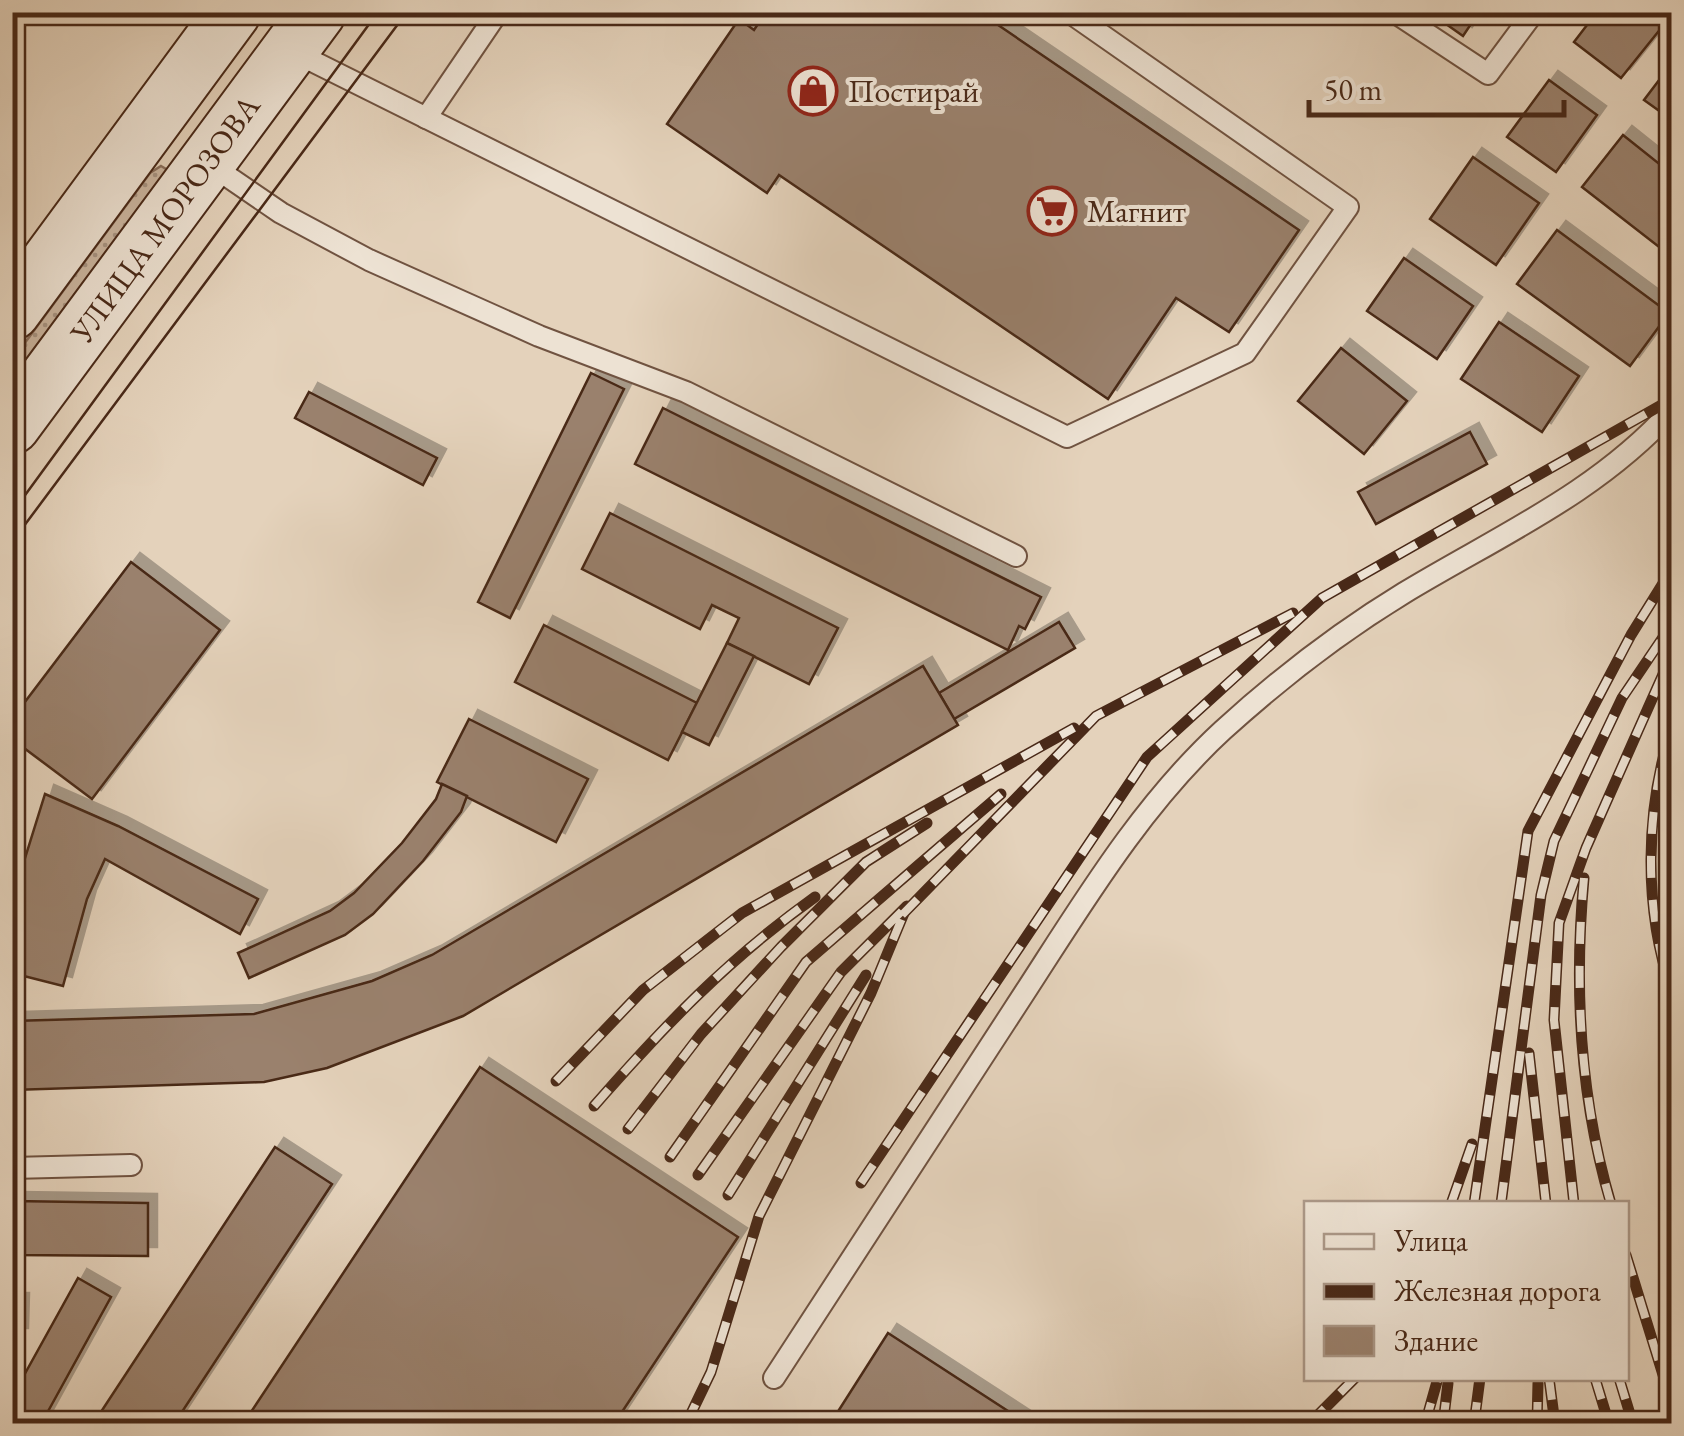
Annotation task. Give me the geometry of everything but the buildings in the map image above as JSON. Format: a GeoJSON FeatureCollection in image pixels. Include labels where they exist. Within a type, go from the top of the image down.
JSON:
{"type":"FeatureCollection","features":[{"type":"Feature","properties":{"kind":"main road"},"geometry":{"type":"LineString","coordinates":[[231,16],[304,31]]}},
{"type":"Feature","properties":{"kind":"main road","name":"УЛИЦА МОРОЗОВА"},"geometry":{"type":"LineString","coordinates":[[12,312],[231,16]]}},
{"type":"Feature","properties":{"kind":"main road","name":"УЛИЦА МОРОЗОВА"},"geometry":{"type":"LineString","coordinates":[[12,426],[304,31]]}},
{"type":"Feature","properties":{"kind":"lane"},"geometry":{"type":"LineString","coordinates":[[426,118],[498,12]]}},
{"type":"Feature","properties":{"kind":"lane"},"geometry":{"type":"LineString","coordinates":[[304,31],[426,118],[1066,436],[1245,353],[1348,207],[1068,12]]}},
{"type":"Feature","properties":{"kind":"lane"},"geometry":{"type":"LineString","coordinates":[[1394,12],[1488,74],[1534,12]]}},
{"type":"Feature","properties":{"kind":"lane"},"geometry":{"type":"LineString","coordinates":[[207,162],[281,213],[369,260],[539,336],[686,392],[1016,556]]}},
{"type":"Feature","properties":{"kind":"lane"},"geometry":{"type":"LineString","coordinates":[[774,1378],[1104,871],[1170,785],[1222,731],[1304,663],[1403,594],[1548,514],[1601,477],[1672,410]]}},
{"type":"Feature","properties":{"kind":"lane"},"geometry":{"type":"LineString","coordinates":[[12,1168],[131,1165]]}},
{"type":"Feature","properties":{"kind":"shaded area"},"geometry":{"type":"Polygon","coordinates":[[[161,166],[176,175],[13,408],[13,359],[150,173],[161,166]]]}},
{"type":"Feature","properties":{"kind":"tram line"},"geometry":{"type":"LineString","coordinates":[[12,513],[378,12]]}},
{"type":"Feature","properties":{"kind":"tram line"},"geometry":{"type":"LineString","coordinates":[[12,542],[407,12]]}},
{"type":"Feature","properties":{"kind":"railway"},"geometry":{"type":"LineString","coordinates":[[861,1183],[1147,757],[1322,598],[1672,399]]}},
{"type":"Feature","properties":{"kind":"railway"},"geometry":{"type":"LineString","coordinates":[[1474,1201],[1528,831],[1631,635],[1672,569]]}},
{"type":"Feature","properties":{"kind":"railway"},"geometry":{"type":"LineString","coordinates":[[902,915],[1096,716],[1293,613]]}},
{"type":"Feature","properties":{"kind":"railway"},"geometry":{"type":"LineString","coordinates":[[1501,1201],[1541,895],[1554,841],[1622,698],[1672,624]]}},
{"type":"Feature","properties":{"kind":"railway"},"geometry":{"type":"LineString","coordinates":[[1574,1201],[1554,1020],[1559,923],[1586,848],[1672,654]]}},
{"type":"Feature","properties":{"kind":"railway"},"geometry":{"type":"LineString","coordinates":[[1672,726],[1657,791],[1651,859],[1656,927],[1672,992]]}},
{"type":"Feature","properties":{"kind":"railway"},"geometry":{"type":"LineString","coordinates":[[556,1081],[643,990],[742,913],[1074,728]]}},
{"type":"Feature","properties":{"kind":"railway"},"geometry":{"type":"LineString","coordinates":[[670,1157],[806,962],[1001,794]]}},
{"type":"Feature","properties":{"kind":"railway"},"geometry":{"type":"LineString","coordinates":[[628,1129],[701,1034],[781,947],[866,862],[927,823]]}},
{"type":"Feature","properties":{"kind":"railway"},"geometry":{"type":"LineString","coordinates":[[1584,878],[1580,959],[1582,1042],[1592,1124],[1610,1201]]}},
{"type":"Feature","properties":{"kind":"railway"},"geometry":{"type":"LineString","coordinates":[[594,1106],[698,995],[753,945],[815,897]]}},
{"type":"Feature","properties":{"kind":"railway"},"geometry":{"type":"LineString","coordinates":[[686,1424],[711,1372],[759,1216],[871,993],[907,906],[841,972],[698,1175]]}},
{"type":"Feature","properties":{"kind":"railway"},"geometry":{"type":"LineString","coordinates":[[728,1195],[866,975]]}},
{"type":"Feature","properties":{"kind":"railway"},"geometry":{"type":"LineString","coordinates":[[1529,1053],[1546,1201]]}},
{"type":"Feature","properties":{"kind":"railway"},"geometry":{"type":"LineString","coordinates":[[1452,1201],[1472,1144]]}},
{"type":"Feature","properties":{"kind":"railway"},"geometry":{"type":"LineString","coordinates":[[1629,1265],[1672,1404]]}},
{"type":"Feature","properties":{"kind":"railway"},"geometry":{"type":"LineString","coordinates":[[1309,1424],[1352,1381]]}},
{"type":"Feature","properties":{"kind":"railway"},"geometry":{"type":"LineString","coordinates":[[1425,1424],[1437,1381]]}},
{"type":"Feature","properties":{"kind":"railway"},"geometry":{"type":"LineString","coordinates":[[1474,1424],[1480,1381]]}},
{"type":"Feature","properties":{"kind":"railway"},"geometry":{"type":"LineString","coordinates":[[1549,1381],[1555,1424]]}},
{"type":"Feature","properties":{"kind":"railway"},"geometry":{"type":"LineString","coordinates":[[1596,1381],[1609,1424]]}},
{"type":"Feature","properties":{"kind":"railway"},"geometry":{"type":"LineString","coordinates":[[1620,1381],[1633,1424]]}},
{"type":"Feature","properties":{"kind":"railway"},"geometry":{"type":"LineString","coordinates":[[1443,1424],[1448,1383]]}},
{"type":"Feature","properties":{"kind":"railway"},"geometry":{"type":"LineString","coordinates":[[1537,1424],[1538,1383]]}},
{"type":"Feature","properties":{"kind":"place","name":"Постирай"},"geometry":{"type":"Point","coordinates":[813,91]}},
{"type":"Feature","properties":{"kind":"place","name":"Магнит"},"geometry":{"type":"Point","coordinates":[1052,211]}}]}
